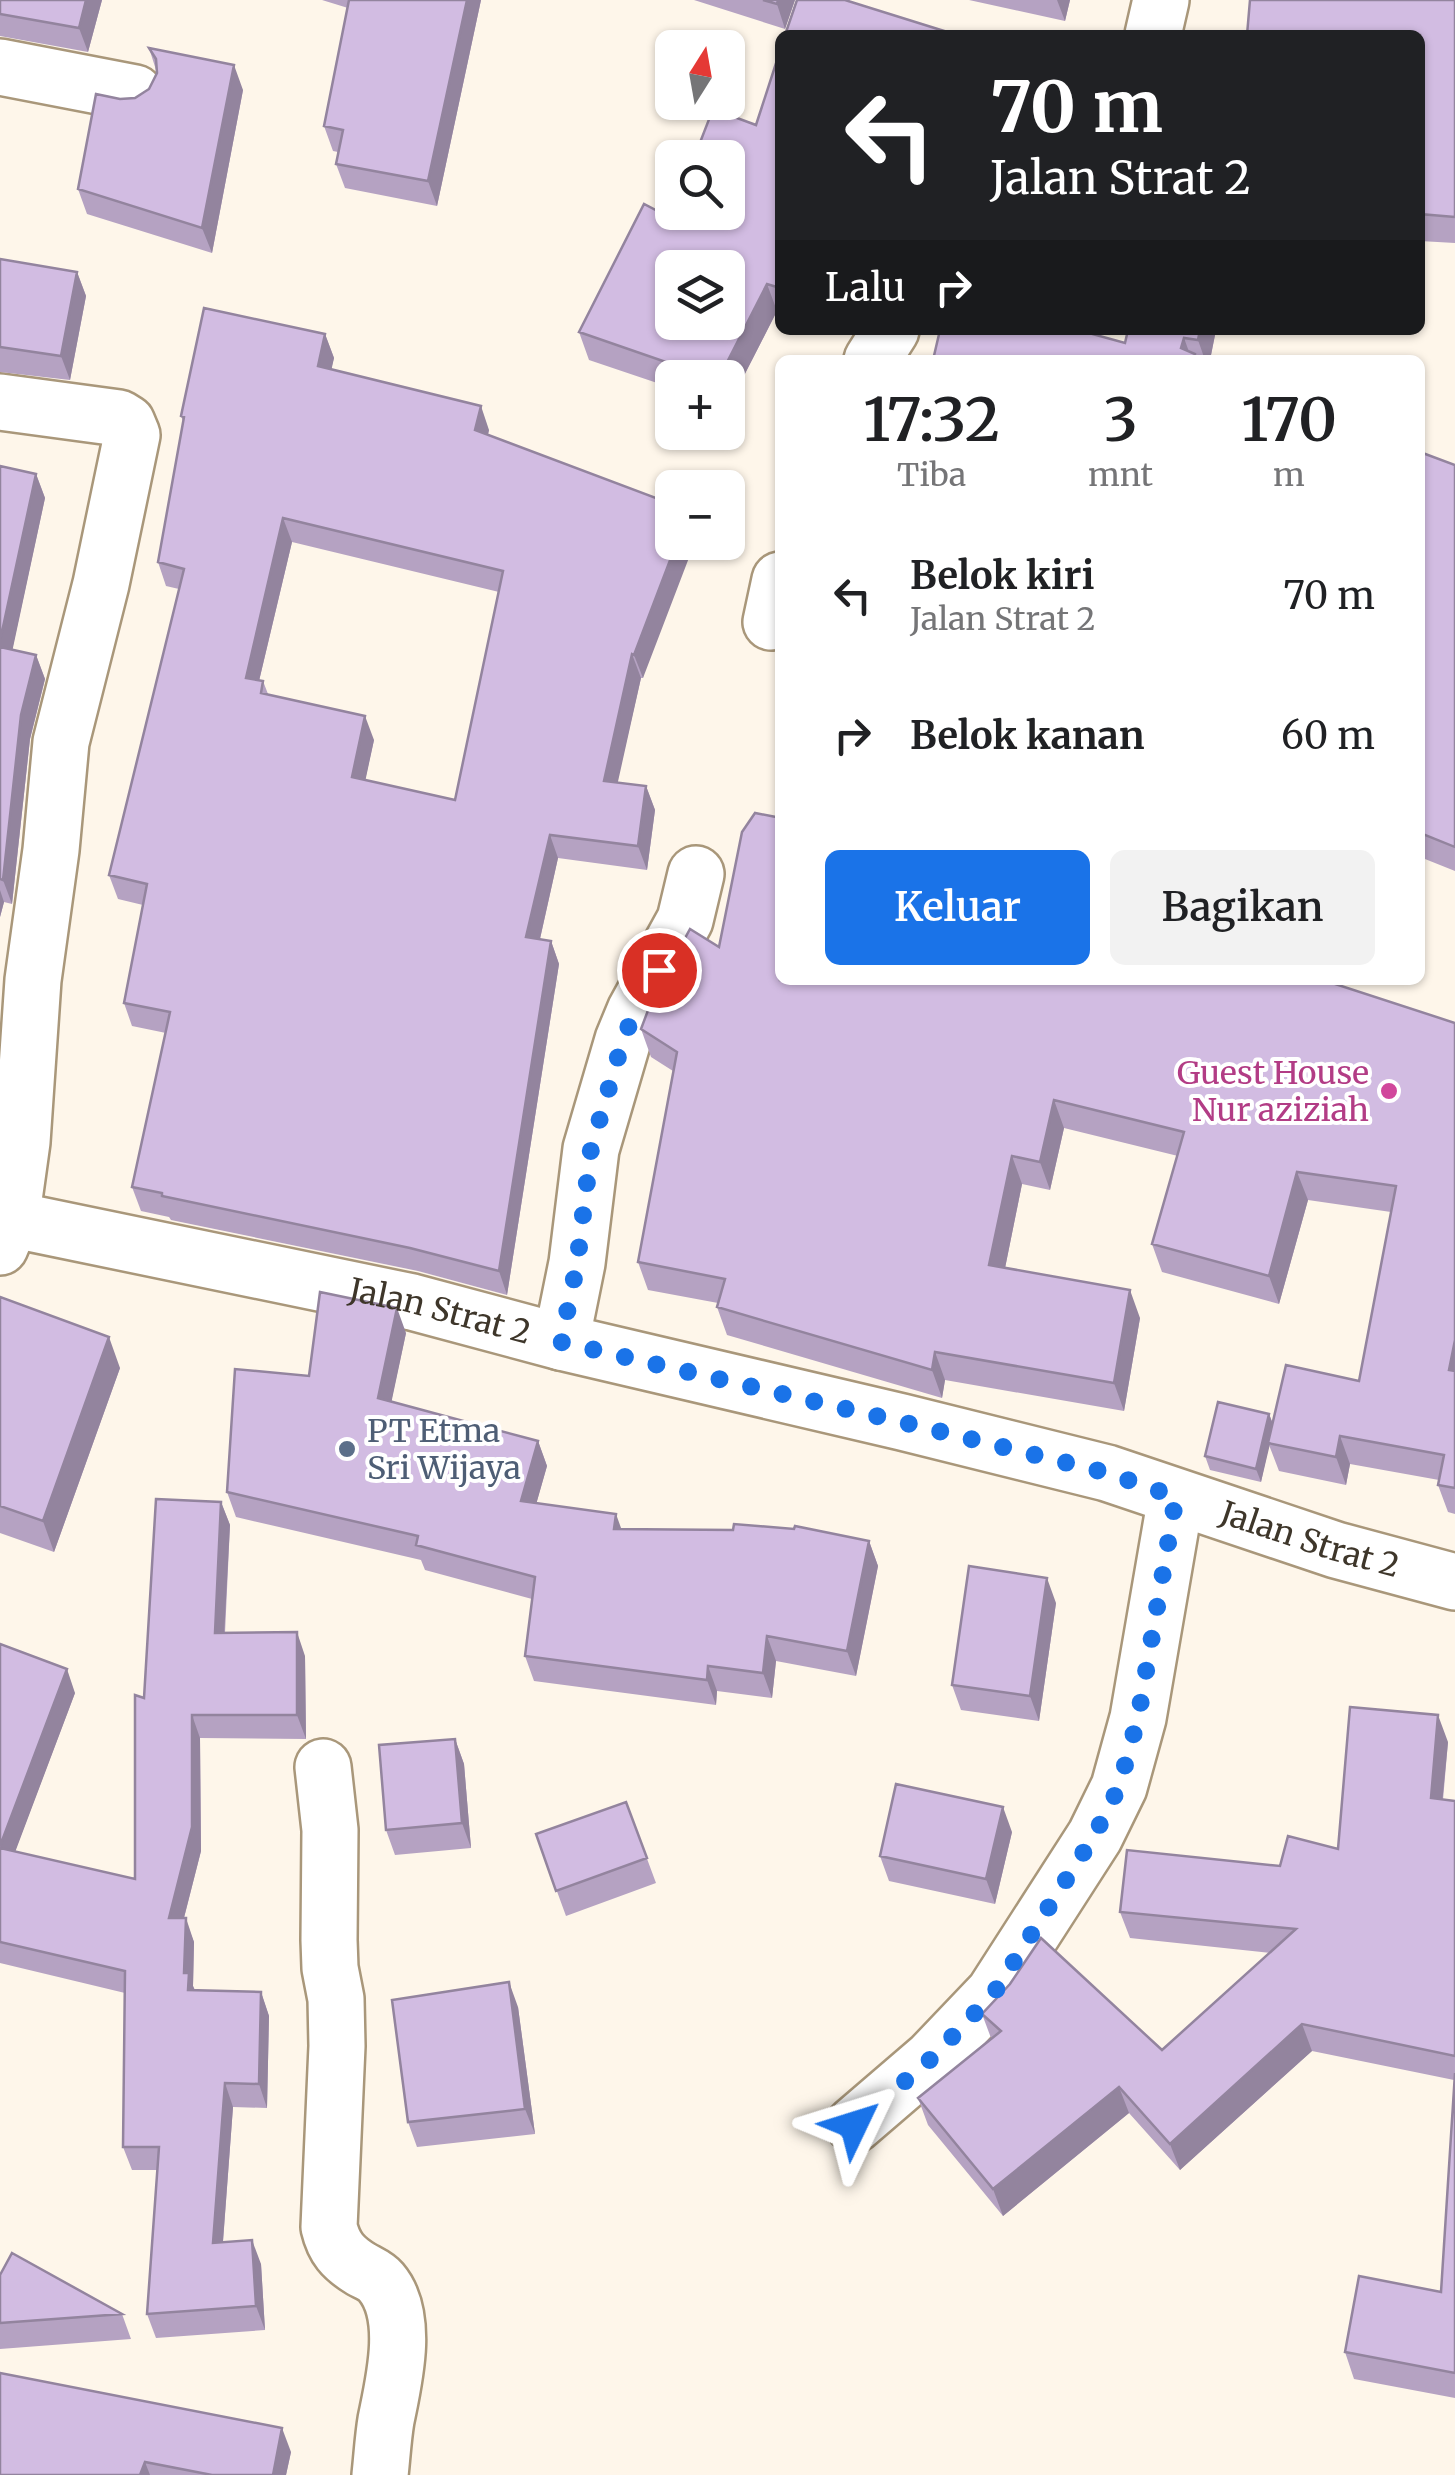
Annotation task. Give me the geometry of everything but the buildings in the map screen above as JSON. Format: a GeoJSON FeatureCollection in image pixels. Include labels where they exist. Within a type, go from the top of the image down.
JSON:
{"type":"FeatureCollection","features":[{"type":"Feature","properties":{"kind":"street"},"geometry":{"type":"LineString","coordinates":[[1154,30],[1161,0]]}},
{"type":"Feature","properties":{"kind":"street"},"geometry":{"type":"LineString","coordinates":[[0,67],[135,93]]}},
{"type":"Feature","properties":{"kind":"street"},"geometry":{"type":"LineString","coordinates":[[0,402],[120,418],[128,423],[132,435],[101,584],[61,742],[33,980],[22,1142],[4,1228]]}},
{"type":"Feature","properties":{"kind":"street"},"geometry":{"type":"LineString","coordinates":[[561,1342],[577,1264],[591,1149],[623,1040],[684,920],[696,874]]}},
{"type":"Feature","properties":{"kind":"street","name":"Jalan Strat 2"},"geometry":{"type":"LineString","coordinates":[[4,1228],[412,1302],[561,1342],[1089,1468],[1336,1550],[1455,1582]]}},
{"type":"Feature","properties":{"kind":"street"},"geometry":{"type":"LineString","coordinates":[[854,2125],[932,2058],[994,1993],[1094,1836],[1119,1787],[1138,1718],[1176,1497]]}},
{"type":"Feature","properties":{"kind":"street"},"geometry":{"type":"LineString","coordinates":[[323,1767],[330,1830],[329,1940],[337,2046],[329,2228],[338,2252],[378,2279],[386,2289],[395,2317],[397,2371],[380,2475]]}},
{"type":"Feature","properties":{"kind":"place","name":"Guest House Nur aziziah"},"geometry":{"type":"Point","coordinates":[1389,1091]}},
{"type":"Feature","properties":{"kind":"place","name":"PT Etma Sri Wijaya"},"geometry":{"type":"Point","coordinates":[347,1449]}},
{"type":"Feature","properties":{"kind":"route"},"geometry":{"type":"LineString","coordinates":[[659,970],[623,1040],[591,1149],[577,1264],[561,1342],[1108,1473],[1176,1497],[1138,1718],[1119,1787],[1094,1836],[994,1993],[932,2058],[854,2125]]}}]}
